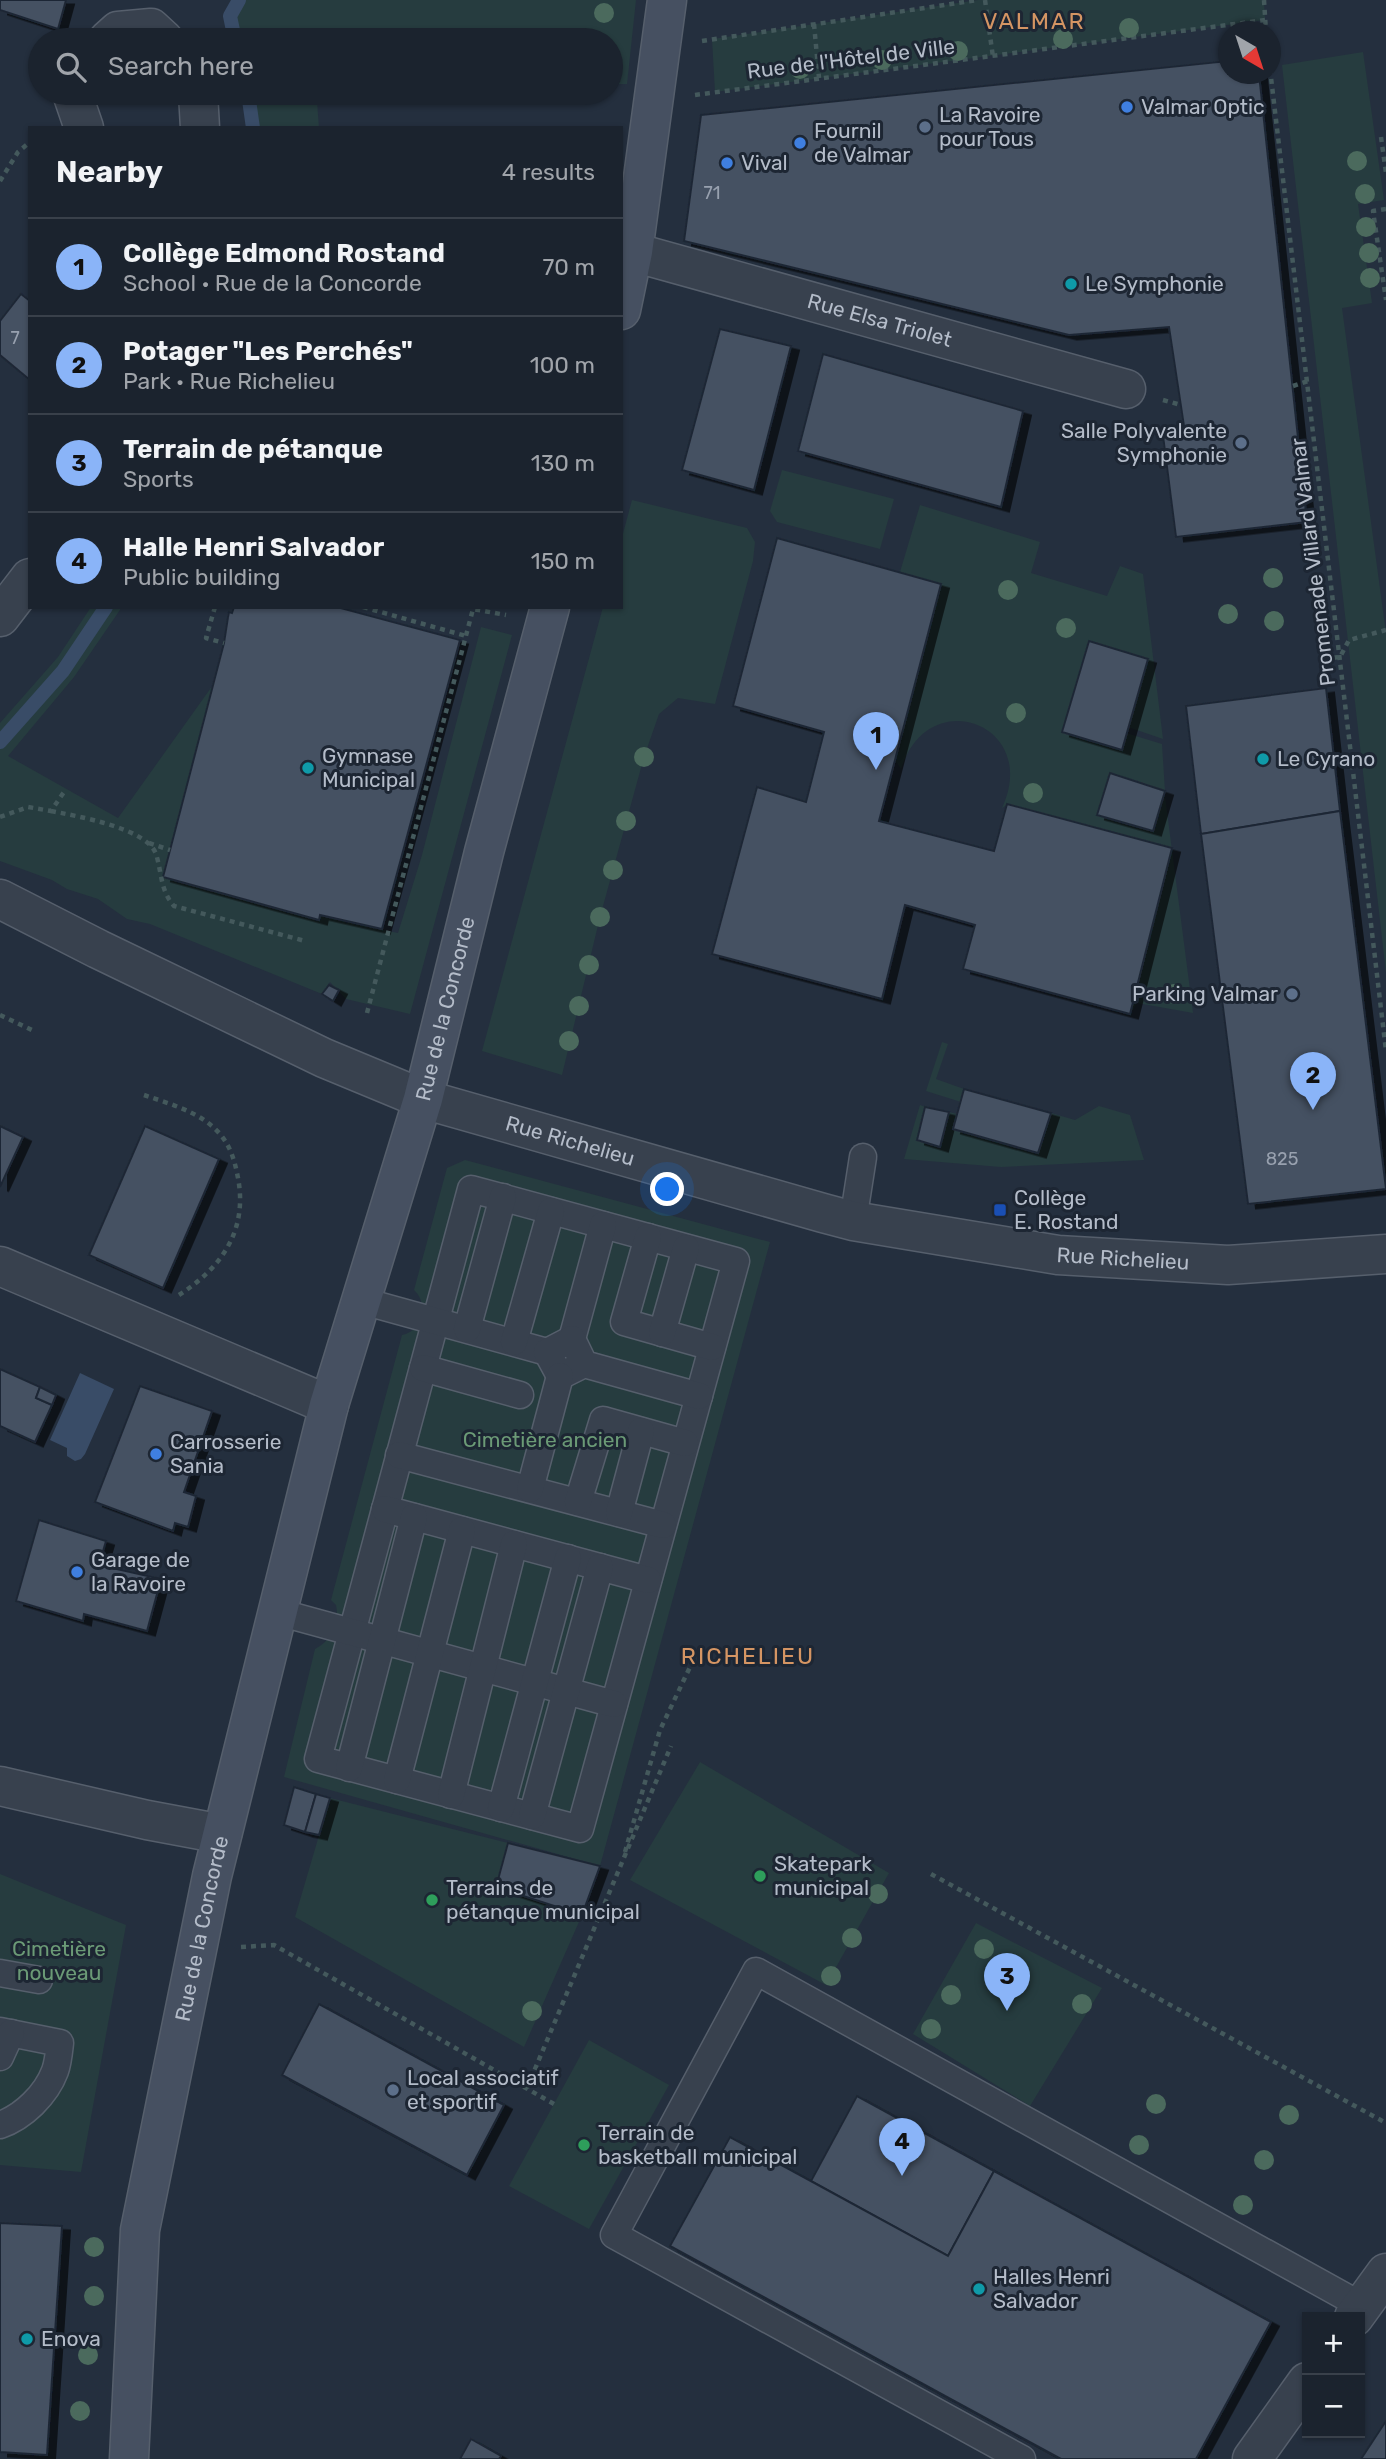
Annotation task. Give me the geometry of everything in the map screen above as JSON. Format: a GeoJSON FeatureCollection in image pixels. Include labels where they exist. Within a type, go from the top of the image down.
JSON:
{"type":"FeatureCollection","features":[{"type":"Feature","properties":{"kind":"street"},"geometry":{"type":"LineString","coordinates":[[623,300],[633,252],[667,0]]}},
{"type":"Feature","properties":{"kind":"street"},"geometry":{"type":"LineString","coordinates":[[76,105],[83,126]]}},
{"type":"Feature","properties":{"kind":"street"},"geometry":{"type":"LineString","coordinates":[[199,105],[200,126]]}},
{"type":"Feature","properties":{"kind":"street","name":"Rue Elsa Triolet"},"geometry":{"type":"LineString","coordinates":[[633,252],[1126,389]]}},
{"type":"Feature","properties":{"kind":"street"},"geometry":{"type":"LineString","coordinates":[[0,617],[28,581]]}},
{"type":"Feature","properties":{"kind":"street","name":"Rue de la Concorde"},"geometry":{"type":"LineString","coordinates":[[129,2459],[140,2230],[222,1834],[329,1405],[359,1300],[423,1099],[491,826],[533,612]]}},
{"type":"Feature","properties":{"kind":"street","name":"Rue Richelieu"},"geometry":{"type":"LineString","coordinates":[[0,899],[324,1058],[423,1099],[853,1221],[1058,1255],[1228,1265],[1386,1254]]}},
{"type":"Feature","properties":{"kind":"street"},"geometry":{"type":"LineString","coordinates":[[0,1266],[329,1405]]}},
{"type":"Feature","properties":{"kind":"street"},"geometry":{"type":"LineString","coordinates":[[0,1786],[147,1820],[222,1834]]}},
{"type":"Feature","properties":{"kind":"street"},"geometry":{"type":"LineString","coordinates":[[1358,2312],[1386,2273]]}},
{"type":"Feature","properties":{"kind":"street"},"geometry":{"type":"LineString","coordinates":[[1252,2459],[1302,2389]]}},
{"type":"Feature","properties":{"kind":"lane"},"geometry":{"type":"LineString","coordinates":[[853,1221],[863,1157]]}},
{"type":"Feature","properties":{"kind":"lane"},"geometry":{"type":"LineString","coordinates":[[471,1189],[551,1211],[736,1261],[580,1829],[318,1759],[471,1189]]}},
{"type":"Feature","properties":{"kind":"lane"},"geometry":{"type":"LineString","coordinates":[[467,1329],[503,1197]]}},
{"type":"Feature","properties":{"kind":"lane"},"geometry":{"type":"LineString","coordinates":[[514,1342],[551,1211]]}},
{"type":"Feature","properties":{"kind":"lane"},"geometry":{"type":"LineString","coordinates":[[584,1364],[572,1339],[603,1225]]}},
{"type":"Feature","properties":{"kind":"lane"},"geometry":{"type":"LineString","coordinates":[[648,1237],[624,1322],[712,1348]]}},
{"type":"Feature","properties":{"kind":"lane"},"geometry":{"type":"LineString","coordinates":[[662,1333],[686,1248]]}},
{"type":"Feature","properties":{"kind":"lane"},"geometry":{"type":"LineString","coordinates":[[359,1300],[547,1352],[572,1339]]}},
{"type":"Feature","properties":{"kind":"lane"},"geometry":{"type":"LineString","coordinates":[[530,1489],[559,1376],[547,1352]]}},
{"type":"Feature","properties":{"kind":"lane"},"geometry":{"type":"LineString","coordinates":[[559,1376],[584,1364],[699,1396]]}},
{"type":"Feature","properties":{"kind":"lane"},"geometry":{"type":"LineString","coordinates":[[423,1368],[520,1395]]}},
{"type":"Feature","properties":{"kind":"lane"},"geometry":{"type":"LineString","coordinates":[[578,1502],[603,1420],[685,1443]]}},
{"type":"Feature","properties":{"kind":"lane"},"geometry":{"type":"LineString","coordinates":[[619,1513],[641,1431]]}},
{"type":"Feature","properties":{"kind":"lane"},"geometry":{"type":"LineString","coordinates":[[399,1455],[663,1525]]}},
{"type":"Feature","properties":{"kind":"lane"},"geometry":{"type":"LineString","coordinates":[[385,1509],[648,1580]]}},
{"type":"Feature","properties":{"kind":"lane"},"geometry":{"type":"LineString","coordinates":[[349,1768],[414,1517]]}},
{"type":"Feature","properties":{"kind":"lane"},"geometry":{"type":"LineString","coordinates":[[397,1780],[462,1530]]}},
{"type":"Feature","properties":{"kind":"lane"},"geometry":{"type":"LineString","coordinates":[[451,1794],[514,1544]]}},
{"type":"Feature","properties":{"kind":"lane"},"geometry":{"type":"LineString","coordinates":[[500,1808],[568,1558]]}},
{"type":"Feature","properties":{"kind":"lane"},"geometry":{"type":"LineString","coordinates":[[532,1816],[600,1567]]}},
{"type":"Feature","properties":{"kind":"lane"},"geometry":{"type":"LineString","coordinates":[[278,1612],[614,1704]]}},
{"type":"Feature","properties":{"kind":"lane"},"geometry":{"type":"LineString","coordinates":[[1022,2459],[614,2235],[756,1971],[1358,2312]]}},
{"type":"Feature","properties":{"kind":"lane"},"geometry":{"type":"LineString","coordinates":[[0,1973],[39,1980]]}},
{"type":"Feature","properties":{"kind":"lane"},"geometry":{"type":"LineString","coordinates":[[0,2057],[6,2032],[60,2043],[55,2071],[44,2090],[12,2121],[0,2125]]}},
{"type":"Feature","properties":{"kind":"path","name":"Rue de l'Hôtel de Ville"},"geometry":{"type":"LineString","coordinates":[[696,41],[978,0]]}},
{"type":"Feature","properties":{"kind":"path"},"geometry":{"type":"LineString","coordinates":[[985,0],[993,57]]}},
{"type":"Feature","properties":{"kind":"path"},"geometry":{"type":"LineString","coordinates":[[1264,0],[1265,20]]}},
{"type":"Feature","properties":{"kind":"path","name":"Rue de l'Hôtel de Ville"},"geometry":{"type":"LineString","coordinates":[[691,96],[1265,20]]}},
{"type":"Feature","properties":{"kind":"path"},"geometry":{"type":"LineString","coordinates":[[814,24],[818,79]]}},
{"type":"Feature","properties":{"kind":"path","name":"Promenade Villard Valmar"},"geometry":{"type":"LineString","coordinates":[[1272,84],[1386,1051]]}},
{"type":"Feature","properties":{"kind":"path"},"geometry":{"type":"LineString","coordinates":[[1381,137],[1386,173]]}},
{"type":"Feature","properties":{"kind":"path"},"geometry":{"type":"LineString","coordinates":[[0,181],[18,152],[28,144]]}},
{"type":"Feature","properties":{"kind":"path"},"geometry":{"type":"LineString","coordinates":[[1386,209],[1373,211],[1386,300]]}},
{"type":"Feature","properties":{"kind":"path"},"geometry":{"type":"LineString","coordinates":[[1293,386],[1308,381]]}},
{"type":"Feature","properties":{"kind":"path"},"geometry":{"type":"LineString","coordinates":[[214,609],[206,638],[224,643]]}},
{"type":"Feature","properties":{"kind":"path"},"geometry":{"type":"LineString","coordinates":[[370,609],[466,636]]}},
{"type":"Feature","properties":{"kind":"path"},"geometry":{"type":"LineString","coordinates":[[368,1013],[457,662],[474,609],[533,612]]}},
{"type":"Feature","properties":{"kind":"path"},"geometry":{"type":"LineString","coordinates":[[1324,659],[1340,657],[1349,640],[1386,630]]}},
{"type":"Feature","properties":{"kind":"path"},"geometry":{"type":"LineString","coordinates":[[51,811],[66,789]]}},
{"type":"Feature","properties":{"kind":"path"},"geometry":{"type":"LineString","coordinates":[[0,817],[28,807],[51,811],[90,819],[170,850]]}},
{"type":"Feature","properties":{"kind":"path"},"geometry":{"type":"LineString","coordinates":[[149,843],[156,851],[164,892],[174,906],[306,941]]}},
{"type":"Feature","properties":{"kind":"path"},"geometry":{"type":"LineString","coordinates":[[0,1015],[34,1031]]}},
{"type":"Feature","properties":{"kind":"path"},"geometry":{"type":"LineString","coordinates":[[144,1096],[193,1114],[219,1133],[234,1157],[240,1191],[239,1215],[233,1238],[218,1263],[200,1281],[178,1295],[167,1294]]}},
{"type":"Feature","properties":{"kind":"path"},"geometry":{"type":"LineString","coordinates":[[618,1873],[660,1730],[691,1665]]}},
{"type":"Feature","properties":{"kind":"path"},"geometry":{"type":"LineString","coordinates":[[527,2088],[671,1746]]}},
{"type":"Feature","properties":{"kind":"path"},"geometry":{"type":"LineString","coordinates":[[931,1874],[1386,2123]]}},
{"type":"Feature","properties":{"kind":"path"},"geometry":{"type":"LineString","coordinates":[[199,1942],[233,1948],[274,1945],[554,2104]]}},
{"type":"Feature","properties":{"kind":"green space"},"geometry":{"type":"Polygon","coordinates":[[[244,0],[636,0],[627,84],[623,84],[623,28],[237,28],[235,17],[244,0]]]}},
{"type":"Feature","properties":{"kind":"green space"},"geometry":{"type":"Polygon","coordinates":[[[978,0],[1264,0],[1265,20],[1218,21],[1218,26],[715,92],[712,39],[978,0]]]}},
{"type":"Feature","properties":{"kind":"green space"},"geometry":{"type":"Polygon","coordinates":[[[1363,52],[1384,200],[1358,204],[1372,303],[1342,308],[1386,633],[1386,973],[1282,65],[1363,52]]]}},
{"type":"Feature","properties":{"kind":"green space"},"geometry":{"type":"Polygon","coordinates":[[[254,105],[317,105],[319,126],[258,126],[254,105]]]}},
{"type":"Feature","properties":{"kind":"green space"},"geometry":{"type":"Polygon","coordinates":[[[782,470],[894,499],[880,549],[777,522],[770,511],[782,470]]]}},
{"type":"Feature","properties":{"kind":"green space"},"geometry":{"type":"Polygon","coordinates":[[[632,500],[747,528],[755,542],[753,561],[715,704],[678,698],[659,714],[644,757],[600,917],[562,1075],[482,1051],[602,609],[623,609],[623,534],[632,500]]]}},
{"type":"Feature","properties":{"kind":"green space"},"geometry":{"type":"Polygon","coordinates":[[[920,505],[1040,542],[1031,573],[1107,596],[1120,566],[1143,574],[1163,739],[1128,727],[1148,659],[1089,642],[1062,731],[1121,750],[1126,733],[1162,744],[1165,791],[1110,774],[1097,815],[1153,831],[1165,796],[1193,1013],[1137,1003],[1130,1014],[1008,804],[1002,808],[1010,779],[1006,754],[994,736],[976,724],[955,721],[934,727],[915,742],[901,769],[895,760],[941,584],[900,572],[920,505]]]}},
{"type":"Feature","properties":{"kind":"green space"},"geometry":{"type":"Polygon","coordinates":[[[90,609],[121,609],[74,677],[8,756],[118,818],[213,685],[164,874],[345,922],[398,933],[422,855],[481,627],[512,635],[410,1014],[346,999],[330,982],[322,994],[150,924],[127,919],[98,899],[0,861],[0,723],[58,657],[90,609]]]}},
{"type":"Feature","properties":{"kind":"green space"},"geometry":{"type":"Polygon","coordinates":[[[942,1042],[948,1044],[936,1079],[964,1089],[961,1102],[926,1091],[942,1042]]]}},
{"type":"Feature","properties":{"kind":"green space"},"geometry":{"type":"Polygon","coordinates":[[[920,1105],[925,1107],[917,1140],[949,1112],[957,1114],[954,1129],[1038,1153],[1051,1113],[1075,1120],[1099,1106],[1130,1115],[1144,1160],[1001,1167],[904,1159],[920,1105]]]}},
{"type":"Feature","properties":{"kind":"green space","name":"Cimetière ancien"},"geometry":{"type":"Polygon","coordinates":[[[465,1160],[770,1242],[600,1866],[284,1777],[315,1649],[326,1641],[336,1625],[336,1605],[331,1600],[402,1335],[414,1329],[421,1316],[421,1302],[414,1290],[447,1168],[465,1160]]]}},
{"type":"Feature","properties":{"kind":"green space","name":"Skatepark municipal"},"geometry":{"type":"Polygon","coordinates":[[[700,1762],[889,1873],[826,1985],[630,1880],[700,1762]]]}},
{"type":"Feature","properties":{"kind":"green space"},"geometry":{"type":"Polygon","coordinates":[[[330,1798],[508,1843],[496,1887],[582,1915],[524,2047],[295,1917],[330,1798]]]}},
{"type":"Feature","properties":{"kind":"green space","name":"Cimetière nouveau"},"geometry":{"type":"Polygon","coordinates":[[[0,1874],[126,1925],[81,2172],[0,2165],[0,1874]]]}},
{"type":"Feature","properties":{"kind":"green space"},"geometry":{"type":"Polygon","coordinates":[[[976,1923],[1102,1988],[1030,2106],[913,2034],[976,1923]]]}},
{"type":"Feature","properties":{"kind":"green space","name":"Terrain de basketball municipal"},"geometry":{"type":"Polygon","coordinates":[[[589,2040],[669,2085],[589,2229],[509,2186],[589,2040]]]}},
{"type":"Feature","properties":{"kind":"water"},"geometry":{"type":"Polygon","coordinates":[[[80,1373],[114,1389],[85,1454],[75,1461],[67,1456],[67,1448],[50,1440],[80,1373]]]}},
{"type":"Feature","properties":{"kind":"building"},"geometry":{"type":"Polygon","coordinates":[[[0,0],[66,0],[58,28],[0,10],[0,0]]]}},
{"type":"Feature","properties":{"kind":"building","name":"Le Symphonie"},"geometry":{"type":"Polygon","coordinates":[[[1218,62],[1218,84],[1260,84],[1307,522],[1176,537],[1162,428],[1184,426],[1169,327],[1069,335],[684,241],[701,115],[1218,62]]]}},
{"type":"Feature","properties":{"kind":"building"},"geometry":{"type":"Polygon","coordinates":[[[21,294],[28,299],[28,378],[0,355],[0,321],[21,294]]]}},
{"type":"Feature","properties":{"kind":"building"},"geometry":{"type":"Polygon","coordinates":[[[720,329],[791,346],[754,490],[682,470],[720,329]]]}},
{"type":"Feature","properties":{"kind":"building"},"geometry":{"type":"Polygon","coordinates":[[[823,354],[1023,411],[1001,507],[798,451],[823,354]]]}},
{"type":"Feature","properties":{"kind":"building"},"geometry":{"type":"Polygon","coordinates":[[[777,538],[941,584],[879,821],[994,851],[1007,804],[1172,848],[1130,1014],[963,969],[975,925],[905,905],[882,999],[712,954],[757,787],[806,802],[824,732],[733,706],[777,538]]]}},
{"type":"Feature","properties":{"kind":"building","name":"Gymnase Municipal"},"geometry":{"type":"Polygon","coordinates":[[[233,609],[344,609],[460,640],[382,929],[320,915],[319,920],[163,877],[224,643],[229,612],[232,613],[233,609]]]}},
{"type":"Feature","properties":{"kind":"building"},"geometry":{"type":"Polygon","coordinates":[[[1089,641],[1148,659],[1122,750],[1062,732],[1089,641]]]}},
{"type":"Feature","properties":{"kind":"building","name":"Le Cyrano"},"geometry":{"type":"Polygon","coordinates":[[[1326,688],[1340,811],[1201,834],[1186,706],[1326,688]]]}},
{"type":"Feature","properties":{"kind":"building"},"geometry":{"type":"Polygon","coordinates":[[[1110,773],[1165,791],[1153,831],[1097,815],[1110,773]]]}},
{"type":"Feature","properties":{"kind":"building","name":"Parking Valmar"},"geometry":{"type":"Polygon","coordinates":[[[1340,811],[1386,1189],[1248,1204],[1201,834],[1340,811]]]}},
{"type":"Feature","properties":{"kind":"building"},"geometry":{"type":"Polygon","coordinates":[[[329,985],[339,990],[333,1001],[322,994],[329,985]]]}},
{"type":"Feature","properties":{"kind":"building"},"geometry":{"type":"Polygon","coordinates":[[[964,1089],[1051,1113],[1038,1153],[953,1129],[964,1089]]]}},
{"type":"Feature","properties":{"kind":"building"},"geometry":{"type":"Polygon","coordinates":[[[925,1107],[949,1112],[940,1147],[917,1140],[925,1107]]]}},
{"type":"Feature","properties":{"kind":"building"},"geometry":{"type":"Polygon","coordinates":[[[0,1126],[23,1137],[0,1187],[0,1126]]]}},
{"type":"Feature","properties":{"kind":"building"},"geometry":{"type":"Polygon","coordinates":[[[145,1126],[219,1159],[163,1288],[89,1255],[145,1126]]]}},
{"type":"Feature","properties":{"kind":"building"},"geometry":{"type":"Polygon","coordinates":[[[0,1369],[40,1387],[36,1398],[52,1405],[35,1442],[0,1426],[0,1369]]]}},
{"type":"Feature","properties":{"kind":"building"},"geometry":{"type":"Polygon","coordinates":[[[140,1386],[212,1411],[184,1492],[196,1496],[188,1527],[175,1523],[173,1531],[95,1502],[140,1386]]]}},
{"type":"Feature","properties":{"kind":"building"},"geometry":{"type":"Polygon","coordinates":[[[40,1387],[56,1395],[52,1405],[36,1398],[40,1387]]]}},
{"type":"Feature","properties":{"kind":"building","name":"Garage de la Ravoire"},"geometry":{"type":"Polygon","coordinates":[[[39,1520],[106,1541],[99,1565],[161,1579],[147,1631],[84,1614],[83,1621],[16,1601],[39,1520]]]}},
{"type":"Feature","properties":{"kind":"building"},"geometry":{"type":"Polygon","coordinates":[[[294,1787],[316,1794],[305,1832],[284,1825],[294,1787]]]}},
{"type":"Feature","properties":{"kind":"building"},"geometry":{"type":"Polygon","coordinates":[[[316,1794],[330,1798],[319,1835],[305,1832],[316,1794]]]}},
{"type":"Feature","properties":{"kind":"building"},"geometry":{"type":"Polygon","coordinates":[[[508,1843],[600,1866],[582,1915],[496,1887],[508,1843]]]}},
{"type":"Feature","properties":{"kind":"building","name":"Local associatif et sportif"},"geometry":{"type":"Polygon","coordinates":[[[319,2004],[504,2105],[467,2175],[282,2075],[319,2004]]]}},
{"type":"Feature","properties":{"kind":"building"},"geometry":{"type":"Polygon","coordinates":[[[857,2096],[994,2171],[948,2256],[811,2181],[857,2096]]]}},
{"type":"Feature","properties":{"kind":"building","name":"Halles Henri Salvador"},"geometry":{"type":"Polygon","coordinates":[[[730,2137],[948,2256],[994,2171],[1271,2322],[1196,2459],[1061,2459],[670,2246],[730,2137]]]}},
{"type":"Feature","properties":{"kind":"building","name":"Enova"},"geometry":{"type":"Polygon","coordinates":[[[0,2223],[62,2226],[47,2455],[0,2452],[0,2223]]]}},
{"type":"Feature","properties":{"kind":"building"},"geometry":{"type":"Polygon","coordinates":[[[1386,2421],[1386,2459],[1361,2459],[1386,2421]]]}},
{"type":"Feature","properties":{"kind":"building"},"geometry":{"type":"Polygon","coordinates":[[[471,2439],[501,2456],[499,2459],[460,2459],[471,2439]]]}},
{"type":"Feature","properties":{"kind":"waterway"},"geometry":{"type":"LineString","coordinates":[[232,28],[230,16],[239,0]]}},
{"type":"Feature","properties":{"kind":"waterway"},"geometry":{"type":"LineString","coordinates":[[250,105],[253,126]]}},
{"type":"Feature","properties":{"kind":"waterway"},"geometry":{"type":"LineString","coordinates":[[0,742],[63,671],[105,609]]}},
{"type":"Feature","properties":{"kind":"place","name":"Valmar Optic"},"geometry":{"type":"Point","coordinates":[1127,107]}},
{"type":"Feature","properties":{"kind":"place","name":"La Ravoire pour Tous"},"geometry":{"type":"Point","coordinates":[925,127]}},
{"type":"Feature","properties":{"kind":"place","name":"Fournil de Valmar"},"geometry":{"type":"Point","coordinates":[800,143]}},
{"type":"Feature","properties":{"kind":"place","name":"Vival"},"geometry":{"type":"Point","coordinates":[727,163]}},
{"type":"Feature","properties":{"kind":"place","name":"Le Symphonie"},"geometry":{"type":"Point","coordinates":[1071,284]}},
{"type":"Feature","properties":{"kind":"place","name":"Salle Polyvalente Symphonie"},"geometry":{"type":"Point","coordinates":[1241,443]}},
{"type":"Feature","properties":{"kind":"place","name":"Le Cyrano"},"geometry":{"type":"Point","coordinates":[1263,759]}},
{"type":"Feature","properties":{"kind":"place","name":"Gymnase Municipal"},"geometry":{"type":"Point","coordinates":[308,768]}},
{"type":"Feature","properties":{"kind":"place","name":"Collège Edmond Rostand"},"geometry":{"type":"Point","coordinates":[876,770]}},
{"type":"Feature","properties":{"kind":"place","name":"Parking Valmar"},"geometry":{"type":"Point","coordinates":[1292,994]}},
{"type":"Feature","properties":{"kind":"place","name":"Potager \"Les Perchés\""},"geometry":{"type":"Point","coordinates":[1313,1110]}},
{"type":"Feature","properties":{"kind":"place","name":"Collège E. Rostand"},"geometry":{"type":"Point","coordinates":[1000,1210]}},
{"type":"Feature","properties":{"kind":"place","name":"Carrosserie Sania"},"geometry":{"type":"Point","coordinates":[156,1454]}},
{"type":"Feature","properties":{"kind":"place","name":"Garage de la Ravoire"},"geometry":{"type":"Point","coordinates":[77,1572]}},
{"type":"Feature","properties":{"kind":"place","name":"Skatepark municipal"},"geometry":{"type":"Point","coordinates":[760,1876]}},
{"type":"Feature","properties":{"kind":"place","name":"Terrains de pétanque municipal"},"geometry":{"type":"Point","coordinates":[432,1900]}},
{"type":"Feature","properties":{"kind":"place","name":"Terrain de pétanque"},"geometry":{"type":"Point","coordinates":[1007,2011]}},
{"type":"Feature","properties":{"kind":"place","name":"Local associatif et sportif"},"geometry":{"type":"Point","coordinates":[393,2090]}},
{"type":"Feature","properties":{"kind":"place","name":"Terrain de basketball municipal"},"geometry":{"type":"Point","coordinates":[584,2145]}},
{"type":"Feature","properties":{"kind":"place","name":"Halle Henri Salvador"},"geometry":{"type":"Point","coordinates":[902,2176]}},
{"type":"Feature","properties":{"kind":"place","name":"Halles Henri Salvador"},"geometry":{"type":"Point","coordinates":[979,2289]}},
{"type":"Feature","properties":{"kind":"place","name":"Enova"},"geometry":{"type":"Point","coordinates":[27,2339]}},
{"type":"Feature","properties":{"kind":"district","name":"VALMAR"},"geometry":{"type":"Point","coordinates":[1034,21]}},
{"type":"Feature","properties":{"kind":"district","name":"RICHELIEU"},"geometry":{"type":"Point","coordinates":[748,1656]}}]}
